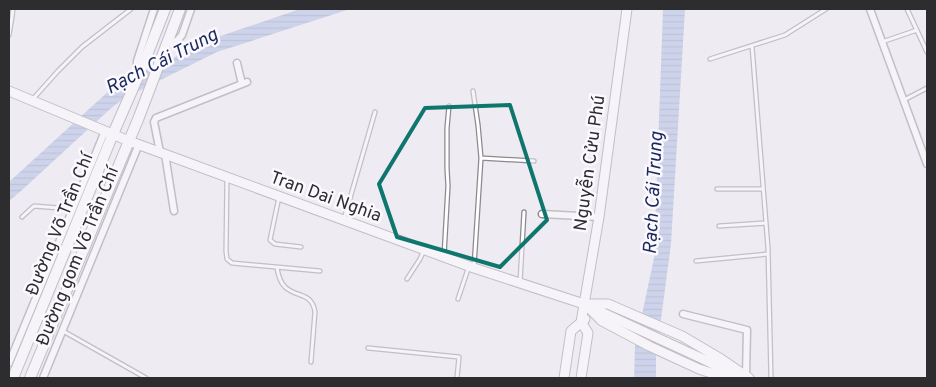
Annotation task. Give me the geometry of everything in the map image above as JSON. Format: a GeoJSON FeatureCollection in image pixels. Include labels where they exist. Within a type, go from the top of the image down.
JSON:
{"type":"FeatureCollection","features":[{"type":"Feature","properties":{"kind":"highway"},"geometry":{"type":"LineString","coordinates":[[142,67],[165,9]]}},
{"type":"Feature","properties":{"kind":"highway"},"geometry":{"type":"LineString","coordinates":[[168,42],[180,9]]}},
{"type":"Feature","properties":{"kind":"highway","name":"Đường Võ Trần Chí"},"geometry":{"type":"LineString","coordinates":[[30,378],[134,143],[139,117],[168,42]]}},
{"type":"Feature","properties":{"kind":"highway","name":"Đường Võ Trần Chí"},"geometry":{"type":"LineString","coordinates":[[13,378],[106,131],[123,110],[142,67]]}},
{"type":"Feature","properties":{"kind":"main road","name":"Nguyễn Cửu Phú"},"geometry":{"type":"LineString","coordinates":[[564,378],[571,332],[581,322],[588,284],[627,9]]}},
{"type":"Feature","properties":{"kind":"main road","name":"Tran Dai Nghia"},"geometry":{"type":"LineString","coordinates":[[9,91],[134,143],[472,267],[584,304],[631,331]]}},
{"type":"Feature","properties":{"kind":"main road"},"geometry":{"type":"LineString","coordinates":[[588,284],[590,292],[608,304],[682,336],[721,359],[745,378]]}},
{"type":"Feature","properties":{"kind":"main road"},"geometry":{"type":"LineString","coordinates":[[584,304],[608,304]]}},
{"type":"Feature","properties":{"kind":"main road"},"geometry":{"type":"LineString","coordinates":[[584,304],[602,321]]}},
{"type":"Feature","properties":{"kind":"main road"},"geometry":{"type":"LineString","coordinates":[[581,322],[590,318],[602,321],[673,345],[745,378]]}},
{"type":"Feature","properties":{"kind":"main road","name":"Nguyễn Cửu Phú"},"geometry":{"type":"LineString","coordinates":[[581,322],[588,334],[581,378]]}},
{"type":"Feature","properties":{"kind":"main road"},"geometry":{"type":"LineString","coordinates":[[631,331],[668,355],[699,369],[726,378]]}},
{"type":"Feature","properties":{"kind":"street"},"geometry":{"type":"LineString","coordinates":[[142,67],[137,65],[137,61],[154,9]]}},
{"type":"Feature","properties":{"kind":"street"},"geometry":{"type":"LineString","coordinates":[[168,42],[176,42],[182,35],[191,9]]}},
{"type":"Feature","properties":{"kind":"street"},"geometry":{"type":"LineString","coordinates":[[870,9],[927,164]]}},
{"type":"Feature","properties":{"kind":"street"},"geometry":{"type":"LineString","coordinates":[[174,211],[154,122],[156,118],[244,83],[237,62]]}},
{"type":"Feature","properties":{"kind":"street","name":"Đường gom Võ Trần Chí"},"geometry":{"type":"LineString","coordinates":[[43,378],[134,143]]}},
{"type":"Feature","properties":{"kind":"street","name":"Đường gom Võ Trần Chí"},"geometry":{"type":"LineString","coordinates":[[9,363],[76,213]]}},
{"type":"Feature","properties":{"kind":"street"},"geometry":{"type":"LineString","coordinates":[[542,214],[599,217]]}},
{"type":"Feature","properties":{"kind":"street"},"geometry":{"type":"LineString","coordinates":[[683,314],[748,330],[745,378]]}},
{"type":"Feature","properties":{"kind":"lane"},"geometry":{"type":"LineString","coordinates":[[9,35],[13,9]]}},
{"type":"Feature","properties":{"kind":"lane"},"geometry":{"type":"LineString","coordinates":[[32,100],[58,70],[82,47],[131,9]]}},
{"type":"Feature","properties":{"kind":"lane"},"geometry":{"type":"LineString","coordinates":[[710,59],[786,36],[826,9]]}},
{"type":"Feature","properties":{"kind":"lane"},"geometry":{"type":"LineString","coordinates":[[907,9],[927,52]]}},
{"type":"Feature","properties":{"kind":"lane"},"geometry":{"type":"LineString","coordinates":[[882,42],[917,30]]}},
{"type":"Feature","properties":{"kind":"lane"},"geometry":{"type":"LineString","coordinates":[[752,46],[768,254],[771,378]]}},
{"type":"Feature","properties":{"kind":"lane"},"geometry":{"type":"LineString","coordinates":[[904,100],[927,88]]}},
{"type":"Feature","properties":{"kind":"lane"},"geometry":{"type":"LineString","coordinates":[[458,299],[472,267],[480,158],[478,124],[473,91]]}},
{"type":"Feature","properties":{"kind":"lane"},"geometry":{"type":"LineString","coordinates":[[444,256],[448,186],[447,128],[449,106]]}},
{"type":"Feature","properties":{"kind":"lane"},"geometry":{"type":"LineString","coordinates":[[344,220],[375,112]]}},
{"type":"Feature","properties":{"kind":"lane"},"geometry":{"type":"LineString","coordinates":[[480,158],[534,161]]}},
{"type":"Feature","properties":{"kind":"lane"},"geometry":{"type":"LineString","coordinates":[[227,177],[227,259],[232,263],[320,271]]}},
{"type":"Feature","properties":{"kind":"lane"},"geometry":{"type":"LineString","coordinates":[[716,189],[764,189]]}},
{"type":"Feature","properties":{"kind":"lane"},"geometry":{"type":"LineString","coordinates":[[280,196],[270,240],[275,244],[301,246]]}},
{"type":"Feature","properties":{"kind":"lane"},"geometry":{"type":"LineString","coordinates":[[22,216],[34,206],[59,208],[76,213]]}},
{"type":"Feature","properties":{"kind":"lane"},"geometry":{"type":"LineString","coordinates":[[520,282],[524,212]]}},
{"type":"Feature","properties":{"kind":"lane"},"geometry":{"type":"LineString","coordinates":[[719,226],[766,223]]}},
{"type":"Feature","properties":{"kind":"lane"},"geometry":{"type":"LineString","coordinates":[[407,279],[424,249]]}},
{"type":"Feature","properties":{"kind":"lane"},"geometry":{"type":"LineString","coordinates":[[696,261],[768,254]]}},
{"type":"Feature","properties":{"kind":"lane"},"geometry":{"type":"LineString","coordinates":[[277,268],[284,286],[311,300],[314,305],[311,362]]}},
{"type":"Feature","properties":{"kind":"lane"},"geometry":{"type":"LineString","coordinates":[[62,331],[146,378]]}},
{"type":"Feature","properties":{"kind":"lane"},"geometry":{"type":"LineString","coordinates":[[368,348],[459,357],[457,378]]}},
{"type":"Feature","properties":{"kind":"highlighted area"},"geometry":{"type":"Polygon","coordinates":[[[510,105],[547,220],[500,267],[397,237],[379,184],[425,108],[510,105]]]}},
{"type":"Feature","properties":{"kind":"water"},"geometry":{"type":"Polygon","coordinates":[[[300,9],[350,9],[217,52],[124,98],[9,201],[9,182],[111,89],[209,40],[300,9]]]}},
{"type":"Feature","properties":{"kind":"water"},"geometry":{"type":"Polygon","coordinates":[[[663,9],[685,9],[671,244],[656,357],[656,378],[634,378],[635,347],[654,258],[663,9]]]}},
{"type":"Feature","properties":{"kind":"water label","name":"Rạch Cái Trung"},"geometry":{"type":"Point","coordinates":[161,60]}},
{"type":"Feature","properties":{"kind":"water label","name":"Rạch Cái Trung"},"geometry":{"type":"Point","coordinates":[652,193]}}]}
